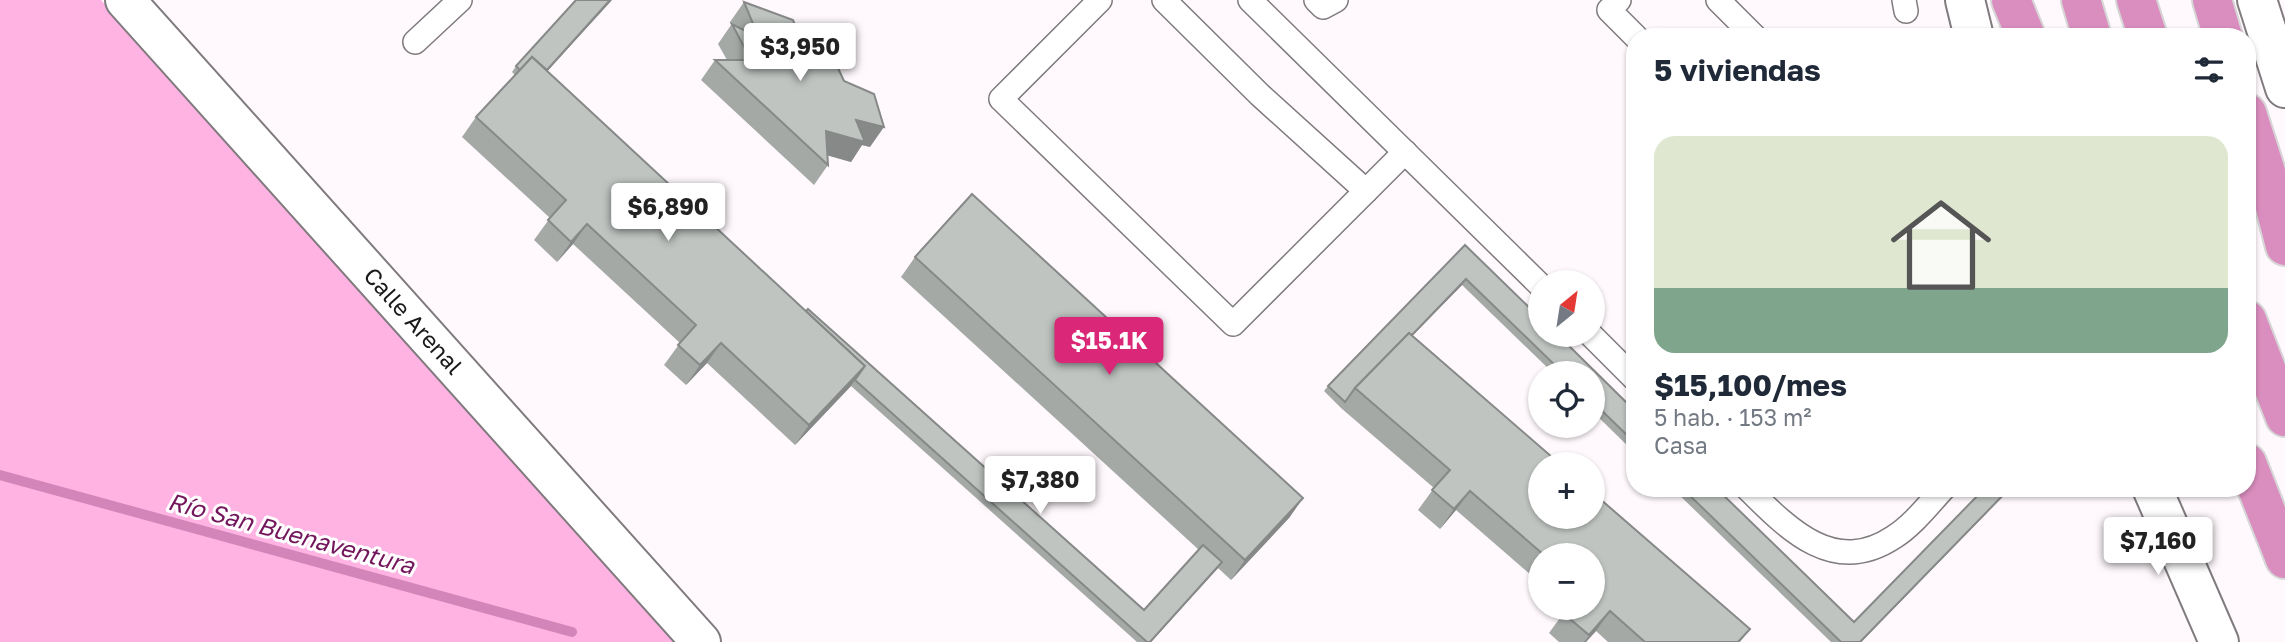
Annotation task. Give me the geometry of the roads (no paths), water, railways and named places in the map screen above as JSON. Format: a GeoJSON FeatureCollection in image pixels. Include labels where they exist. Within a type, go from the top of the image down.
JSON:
{"type":"FeatureCollection","features":[{"type":"Feature","properties":{"kind":"highway"},"geometry":{"type":"LineString","coordinates":[[1990,0],[1995,28]]}},
{"type":"Feature","properties":{"kind":"highway"},"geometry":{"type":"LineString","coordinates":[[2011,0],[2022,28]]}},
{"type":"Feature","properties":{"kind":"highway"},"geometry":{"type":"LineString","coordinates":[[2081,0],[2089,28]]}},
{"type":"Feature","properties":{"kind":"highway"},"geometry":{"type":"LineString","coordinates":[[2136,0],[2145,28]]}},
{"type":"Feature","properties":{"kind":"highway"},"geometry":{"type":"LineString","coordinates":[[2212,0],[2220,28]]}},
{"type":"Feature","properties":{"kind":"highway"},"geometry":{"type":"LineString","coordinates":[[2256,136],[2276,187],[2285,246]]}},
{"type":"Feature","properties":{"kind":"highway"},"geometry":{"type":"LineString","coordinates":[[2256,343],[2285,417]]}},
{"type":"Feature","properties":{"kind":"highway"},"geometry":{"type":"LineString","coordinates":[[2256,486],[2283,555]]}},
{"type":"Feature","properties":{"kind":"highway"},"geometry":{"type":"LineString","coordinates":[[2241,497],[2283,555]]}},
{"type":"Feature","properties":{"kind":"street","name":"Calle Arenal"},"geometry":{"type":"LineString","coordinates":[[125,0],[701,642]]}},
{"type":"Feature","properties":{"kind":"street"},"geometry":{"type":"LineString","coordinates":[[1965,0],[1972,28]]}},
{"type":"Feature","properties":{"kind":"street"},"geometry":{"type":"LineString","coordinates":[[2258,0],[2285,88]]}},
{"type":"Feature","properties":{"kind":"street"},"geometry":{"type":"LineString","coordinates":[[2156,497],[2219,642]]}},
{"type":"Feature","properties":{"kind":"lane"},"geometry":{"type":"LineString","coordinates":[[415,42],[460,0]]}},
{"type":"Feature","properties":{"kind":"lane"},"geometry":{"type":"LineString","coordinates":[[1100,0],[1001,99],[1233,324],[1405,152]]}},
{"type":"Feature","properties":{"kind":"lane"},"geometry":{"type":"LineString","coordinates":[[1164,0],[1260,95],[1366,191]]}},
{"type":"Feature","properties":{"kind":"lane"},"geometry":{"type":"LineString","coordinates":[[1250,0],[1528,273]]}},
{"type":"Feature","properties":{"kind":"lane"},"geometry":{"type":"LineString","coordinates":[[1316,0],[1323,7],[1336,0]]}},
{"type":"Feature","properties":{"kind":"lane"},"geometry":{"type":"LineString","coordinates":[[1619,0],[1609,10],[1627,28]]}},
{"type":"Feature","properties":{"kind":"lane"},"geometry":{"type":"LineString","coordinates":[[1718,0],[1746,28]]}},
{"type":"Feature","properties":{"kind":"lane"},"geometry":{"type":"LineString","coordinates":[[1603,347],[1626,370]]}},
{"type":"Feature","properties":{"kind":"lane"},"geometry":{"type":"LineString","coordinates":[[1756,497],[1785,526],[1811,543],[1839,552],[1870,551],[1896,536],[1935,497]]}},
{"type":"Feature","properties":{"kind":"waterway","name":"Río San Buenaventura"},"geometry":{"type":"LineString","coordinates":[[0,475],[572,632]]}}]}
